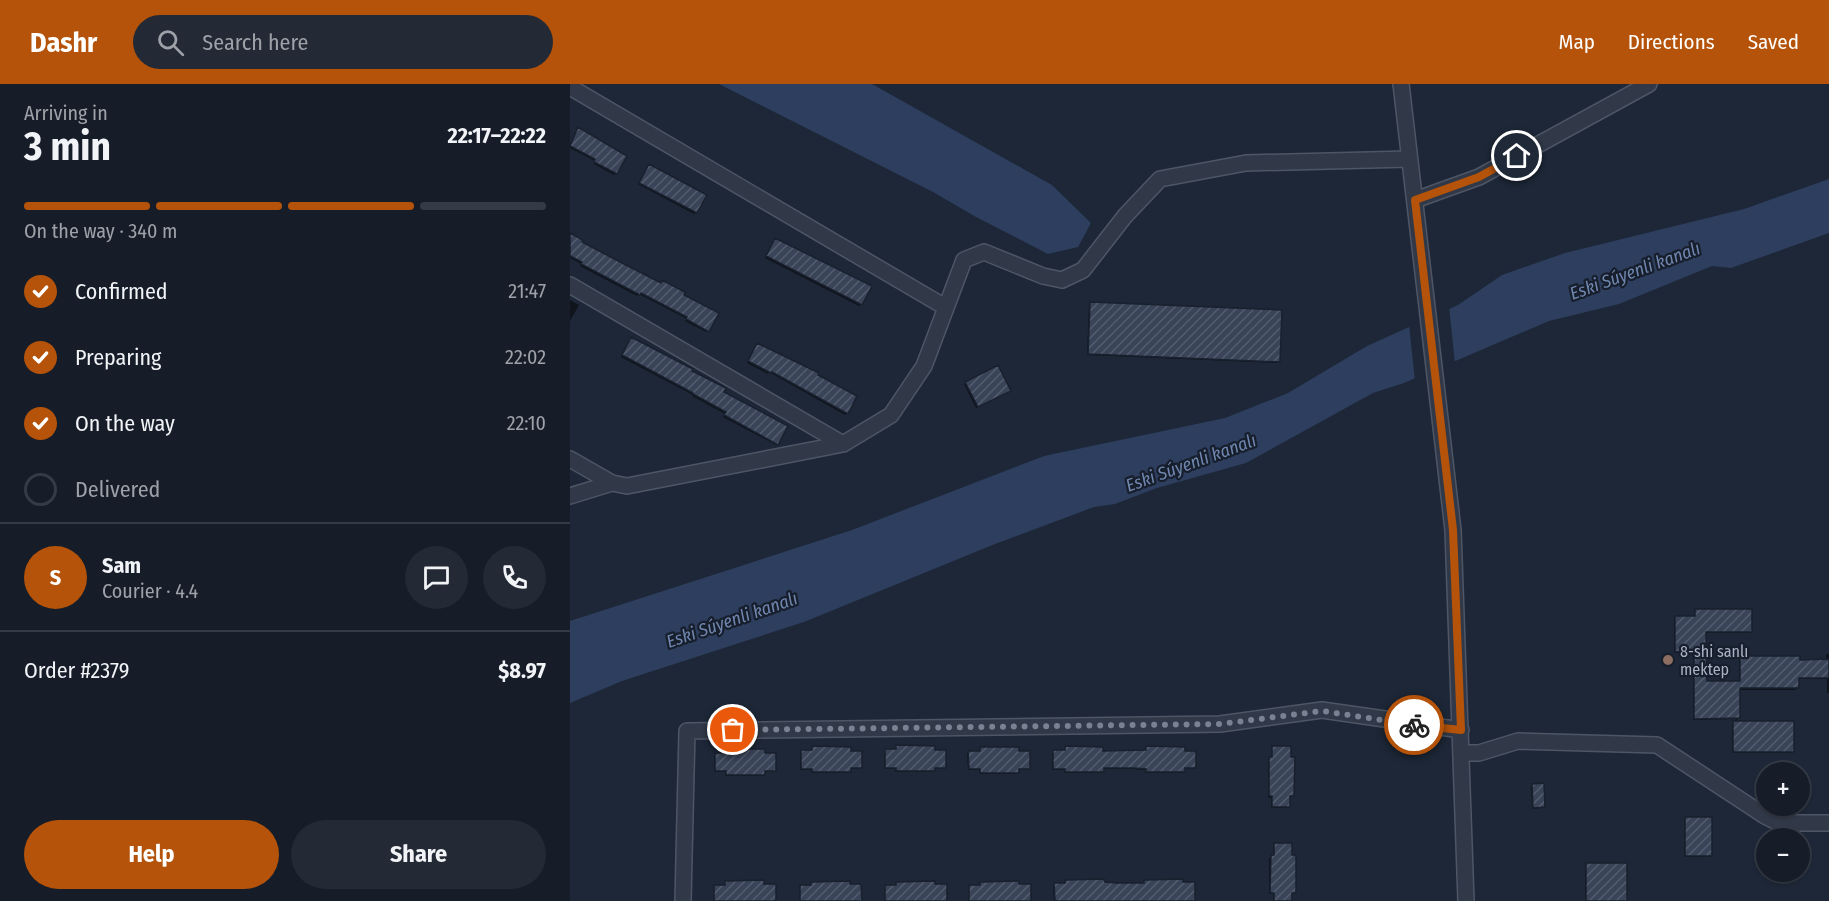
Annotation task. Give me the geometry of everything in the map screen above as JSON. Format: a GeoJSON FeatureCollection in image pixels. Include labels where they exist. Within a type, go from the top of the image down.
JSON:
{"type":"FeatureCollection","features":[{"type":"Feature","properties":{"kind":"street"},"geometry":{"type":"LineString","coordinates":[[1401,84],[1453,530],[1466,901]]}},
{"type":"Feature","properties":{"kind":"street"},"geometry":{"type":"LineString","coordinates":[[1415,200],[1479,177],[1649,84]]}},
{"type":"Feature","properties":{"kind":"street"},"geometry":{"type":"LineString","coordinates":[[570,87],[945,307]]}},
{"type":"Feature","properties":{"kind":"street"},"geometry":{"type":"LineString","coordinates":[[570,459],[612,483],[627,486],[843,444],[891,415],[924,366],[963,260],[984,252],[1043,276],[1062,280],[1083,270],[1125,216],[1160,179],[1246,163],[1409,159]]}},
{"type":"Feature","properties":{"kind":"street"},"geometry":{"type":"LineString","coordinates":[[570,285],[843,444]]}},
{"type":"Feature","properties":{"kind":"street"},"geometry":{"type":"LineString","coordinates":[[570,496],[612,483]]}},
{"type":"Feature","properties":{"kind":"street"},"geometry":{"type":"LineString","coordinates":[[684,901],[687,730],[1220,724],[1322,711],[1461,730]]}},
{"type":"Feature","properties":{"kind":"street"},"geometry":{"type":"LineString","coordinates":[[1461,753],[1479,753],[1518,741],[1657,745],[1764,816],[1779,823],[1829,823]]}},
{"type":"Feature","properties":{"kind":"water"},"geometry":{"type":"Polygon","coordinates":[[[719,84],[872,84],[1052,185],[1091,223],[1078,247],[1048,254],[933,192],[719,84]]]}},
{"type":"Feature","properties":{"kind":"water","name":"Eski Súyenli kanalı"},"geometry":{"type":"Polygon","coordinates":[[[1829,179],[1829,233],[1731,268],[1712,266],[1619,304],[1549,321],[1404,383],[1373,393],[1246,463],[1157,488],[1115,504],[1094,507],[995,544],[804,622],[622,681],[570,703],[570,621],[852,530],[1044,456],[1225,418],[1288,393],[1367,346],[1458,305],[1502,275],[1565,253],[1744,209],[1829,179]]]}},
{"type":"Feature","properties":{"kind":"pier"},"geometry":{"type":"Polygon","coordinates":[[[1449,306],[1455,364],[1415,381],[1409,324],[1449,306]]]}},
{"type":"Feature","properties":{"kind":"building"},"geometry":{"type":"Polygon","coordinates":[[[578,127],[627,156],[617,174],[570,146],[578,127]]]}},
{"type":"Feature","properties":{"kind":"building"},"geometry":{"type":"Polygon","coordinates":[[[649,164],[707,195],[697,213],[639,183],[649,164]]]}},
{"type":"Feature","properties":{"kind":"building"},"geometry":{"type":"Polygon","coordinates":[[[570,233],[583,240],[582,242],[661,283],[662,280],[685,292],[684,295],[719,313],[709,332],[686,319],[687,317],[581,264],[582,262],[570,256],[570,233]]]}},
{"type":"Feature","properties":{"kind":"building"},"geometry":{"type":"Polygon","coordinates":[[[775,238],[872,286],[862,305],[766,256],[775,238]]]}},
{"type":"Feature","properties":{"kind":"building"},"geometry":{"type":"Polygon","coordinates":[[[1090,302],[1282,310],[1280,362],[1088,354],[1090,302]]]}},
{"type":"Feature","properties":{"kind":"building"},"geometry":{"type":"Polygon","coordinates":[[[631,337],[693,369],[692,371],[726,388],[724,392],[788,426],[778,445],[724,415],[726,412],[622,355],[631,337]]]}},
{"type":"Feature","properties":{"kind":"building"},"geometry":{"type":"Polygon","coordinates":[[[757,343],[819,373],[818,375],[857,396],[848,414],[748,361],[757,343]]]}},
{"type":"Feature","properties":{"kind":"building"},"geometry":{"type":"Polygon","coordinates":[[[998,365],[1011,391],[978,407],[965,382],[998,365]]]}},
{"type":"Feature","properties":{"kind":"building"},"geometry":{"type":"Polygon","coordinates":[[[1695,609],[1752,609],[1752,632],[1706,632],[1707,681],[1740,681],[1740,656],[1800,656],[1800,660],[1829,659],[1829,678],[1799,678],[1799,688],[1740,688],[1740,718],[1694,719],[1694,651],[1675,652],[1675,616],[1695,616],[1695,609]]]}},
{"type":"Feature","properties":{"kind":"building"},"geometry":{"type":"Polygon","coordinates":[[[1733,721],[1794,721],[1794,752],[1733,752],[1733,721]]]}},
{"type":"Feature","properties":{"kind":"building"},"geometry":{"type":"Polygon","coordinates":[[[896,745],[935,746],[935,750],[946,750],[946,768],[935,768],[935,771],[896,771],[896,768],[885,768],[885,749],[896,749],[896,745]]]}},
{"type":"Feature","properties":{"kind":"building"},"geometry":{"type":"Polygon","coordinates":[[[812,746],[851,747],[851,751],[862,751],[862,768],[851,768],[851,772],[812,772],[812,769],[801,769],[801,750],[812,750],[812,746]]]}},
{"type":"Feature","properties":{"kind":"building"},"geometry":{"type":"Polygon","coordinates":[[[1065,746],[1103,747],[1103,751],[1146,750],[1146,746],[1185,747],[1185,751],[1196,751],[1196,768],[1185,768],[1185,772],[1146,772],[1146,769],[1134,768],[1104,768],[1104,772],[1065,772],[1065,769],[1053,769],[1053,750],[1065,750],[1065,746]]]}},
{"type":"Feature","properties":{"kind":"building"},"geometry":{"type":"Polygon","coordinates":[[[1272,746],[1291,746],[1291,757],[1295,757],[1294,796],[1290,796],[1290,807],[1272,807],[1272,796],[1269,796],[1269,757],[1272,757],[1272,746]]]}},
{"type":"Feature","properties":{"kind":"building"},"geometry":{"type":"Polygon","coordinates":[[[980,747],[1019,747],[1019,751],[1030,751],[1030,769],[1019,769],[1019,773],[980,773],[980,769],[969,769],[968,751],[980,751],[980,747]]]}},
{"type":"Feature","properties":{"kind":"building"},"geometry":{"type":"Polygon","coordinates":[[[726,749],[765,749],[765,753],[776,753],[776,771],[765,771],[765,775],[726,775],[726,771],[715,771],[715,753],[726,753],[726,749]]]}},
{"type":"Feature","properties":{"kind":"building"},"geometry":{"type":"Polygon","coordinates":[[[1544,783],[1545,807],[1533,808],[1532,784],[1544,783]]]}},
{"type":"Feature","properties":{"kind":"building"},"geometry":{"type":"Polygon","coordinates":[[[1685,817],[1712,817],[1712,856],[1685,856],[1685,817]]]}},
{"type":"Feature","properties":{"kind":"building"},"geometry":{"type":"Polygon","coordinates":[[[1274,843],[1292,843],[1292,855],[1296,855],[1296,893],[1292,893],[1292,901],[1274,901],[1274,893],[1270,893],[1271,855],[1274,855],[1274,843]]]}},
{"type":"Feature","properties":{"kind":"building"},"geometry":{"type":"Polygon","coordinates":[[[1586,863],[1627,863],[1627,901],[1586,901],[1586,863]]]}},
{"type":"Feature","properties":{"kind":"building"},"geometry":{"type":"Polygon","coordinates":[[[1104,879],[1105,882],[1144,883],[1144,880],[1183,879],[1183,882],[1195,882],[1195,901],[1055,901],[1054,883],[1065,883],[1065,880],[1104,879]]]}},
{"type":"Feature","properties":{"kind":"building"},"geometry":{"type":"Polygon","coordinates":[[[764,880],[764,884],[776,884],[776,901],[714,901],[714,885],[725,885],[725,881],[764,880]]]}},
{"type":"Feature","properties":{"kind":"building"},"geometry":{"type":"Polygon","coordinates":[[[850,881],[850,884],[861,884],[862,901],[800,901],[800,885],[811,885],[811,882],[850,881]]]}},
{"type":"Feature","properties":{"kind":"building"},"geometry":{"type":"Polygon","coordinates":[[[935,881],[935,884],[947,884],[947,901],[885,901],[885,885],[896,885],[896,882],[935,881]]]}},
{"type":"Feature","properties":{"kind":"building"},"geometry":{"type":"Polygon","coordinates":[[[1019,881],[1019,884],[1031,884],[1031,901],[969,901],[969,885],[980,885],[980,882],[1019,881]]]}},
{"type":"Feature","properties":{"kind":"way so far"},"geometry":{"type":"LineString","coordinates":[[733,730],[1220,724],[1322,711],[1414,725]]}},
{"type":"Feature","properties":{"kind":"place","name":"8-shi sanlı mektep"},"geometry":{"type":"Point","coordinates":[1668,660]}},
{"type":"Feature","properties":{"kind":"route"},"geometry":{"type":"LineString","coordinates":[[1414,725],[1461,730],[1453,530],[1415,200],[1479,177],[1517,156]]}}]}
